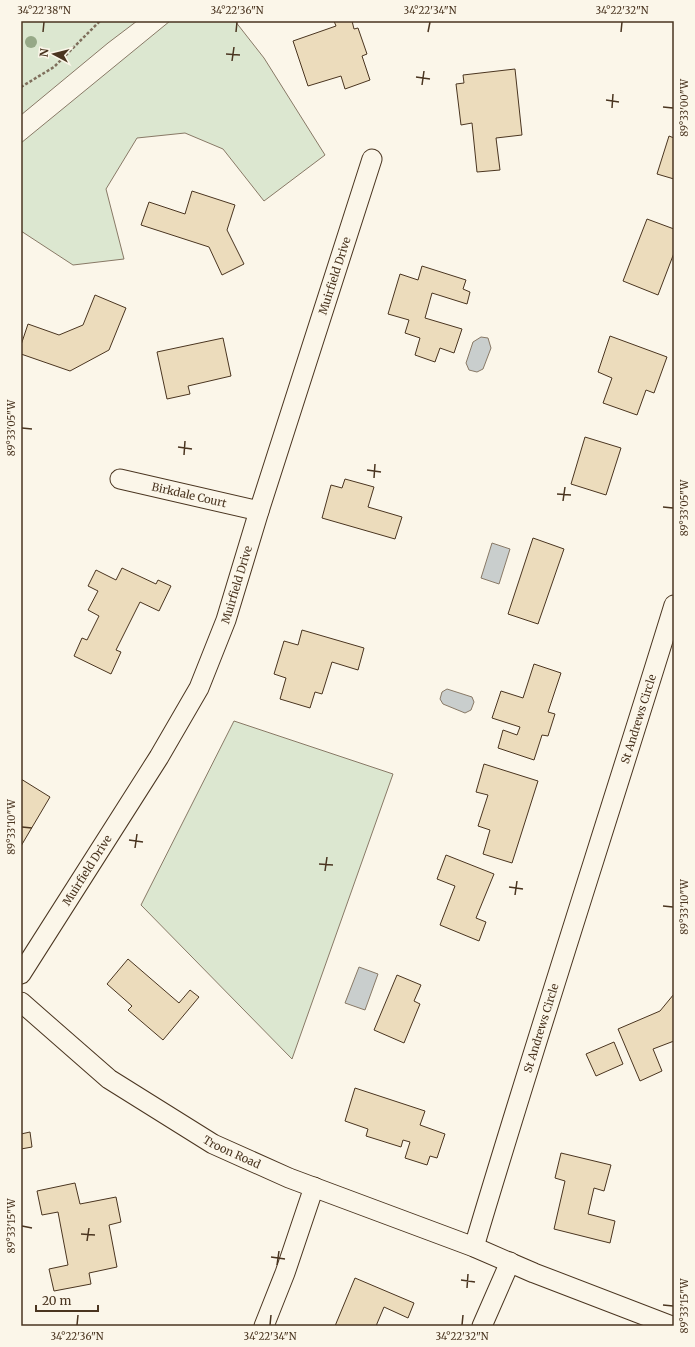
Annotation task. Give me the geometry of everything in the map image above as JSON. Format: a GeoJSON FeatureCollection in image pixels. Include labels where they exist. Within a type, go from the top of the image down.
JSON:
{"type":"FeatureCollection","features":[{"type":"Feature","properties":{"kind":"street","name":"Muirfield Drive"},"geometry":{"type":"LineString","coordinates":[[21,974],[159,757],[199,688],[226,620],[259,511],[372,159]]}},
{"type":"Feature","properties":{"kind":"street","name":"Birkdale Court"},"geometry":{"type":"LineString","coordinates":[[120,479],[259,511]]}},
{"type":"Feature","properties":{"kind":"street","name":"St Andrews Circle"},"geometry":{"type":"LineString","coordinates":[[474,1247],[510,1124],[604,831],[674,605]]}},
{"type":"Feature","properties":{"kind":"street","name":"Troon Road"},"geometry":{"type":"LineString","coordinates":[[21,1002],[109,1079],[213,1144],[289,1178],[474,1247]]}},
{"type":"Feature","properties":{"kind":"street"},"geometry":{"type":"LineString","coordinates":[[264,1326],[285,1272],[314,1187]]}},
{"type":"Feature","properties":{"kind":"street"},"geometry":{"type":"LineString","coordinates":[[474,1247],[534,1273],[672,1326]]}},
{"type":"Feature","properties":{"kind":"street"},"geometry":{"type":"LineString","coordinates":[[482,1326],[510,1262]]}},
{"type":"Feature","properties":{"kind":"path"},"geometry":{"type":"LineString","coordinates":[[21,87],[54,67],[100,21]]}},
{"type":"Feature","properties":{"kind":"green space"},"geometry":{"type":"Polygon","coordinates":[[[21,21],[137,21],[21,115],[21,21]]]}},
{"type":"Feature","properties":{"kind":"green space"},"geometry":{"type":"Polygon","coordinates":[[[170,21],[235,21],[264,58],[325,155],[264,201],[223,149],[185,133],[137,138],[106,189],[124,259],[73,265],[21,231],[21,143],[170,21]]]}},
{"type":"Feature","properties":{"kind":"green space"},"geometry":{"type":"Polygon","coordinates":[[[234,721],[393,774],[292,1059],[141,905],[234,721]]]}},
{"type":"Feature","properties":{"kind":"shaded area"},"geometry":{"type":"Polygon","coordinates":[[[481,337],[488,338],[491,348],[483,369],[477,372],[469,370],[466,363],[473,342],[481,337]]]}},
{"type":"Feature","properties":{"kind":"shaded area"},"geometry":{"type":"Polygon","coordinates":[[[492,543],[510,549],[499,584],[481,578],[492,543]]]}},
{"type":"Feature","properties":{"kind":"shaded area"},"geometry":{"type":"Polygon","coordinates":[[[447,689],[472,697],[474,702],[471,710],[465,713],[443,704],[440,699],[442,692],[447,689]]]}},
{"type":"Feature","properties":{"kind":"shaded area"},"geometry":{"type":"Polygon","coordinates":[[[359,967],[378,974],[365,1010],[345,1003],[359,967]]]}},
{"type":"Feature","properties":{"kind":"building"},"geometry":{"type":"Polygon","coordinates":[[[334,21],[352,21],[354,29],[358,28],[367,54],[362,56],[370,80],[345,89],[341,76],[308,86],[293,41],[336,26],[334,21]]]}},
{"type":"Feature","properties":{"kind":"building"},"geometry":{"type":"Polygon","coordinates":[[[515,69],[522,135],[496,138],[500,170],[477,172],[472,123],[461,125],[456,84],[464,83],[463,75],[515,69]]]}},
{"type":"Feature","properties":{"kind":"building"},"geometry":{"type":"Polygon","coordinates":[[[669,136],[674,138],[674,179],[657,174],[669,136]]]}},
{"type":"Feature","properties":{"kind":"building"},"geometry":{"type":"Polygon","coordinates":[[[192,191],[235,205],[227,230],[244,264],[222,275],[209,247],[141,225],[149,202],[185,214],[192,191]]]}},
{"type":"Feature","properties":{"kind":"building"},"geometry":{"type":"Polygon","coordinates":[[[647,219],[674,229],[674,253],[658,295],[623,281],[647,219]]]}},
{"type":"Feature","properties":{"kind":"building"},"geometry":{"type":"Polygon","coordinates":[[[422,266],[466,280],[463,289],[470,292],[467,304],[432,293],[425,318],[462,329],[454,353],[440,348],[435,362],[415,355],[420,338],[405,333],[409,320],[388,314],[400,274],[418,280],[422,266]]]}},
{"type":"Feature","properties":{"kind":"building"},"geometry":{"type":"Polygon","coordinates":[[[95,295],[126,308],[109,350],[70,371],[21,354],[21,345],[28,324],[59,335],[83,325],[95,295]]]}},
{"type":"Feature","properties":{"kind":"building"},"geometry":{"type":"Polygon","coordinates":[[[610,336],[667,357],[654,393],[646,390],[637,415],[603,403],[612,378],[598,372],[610,336]]]}},
{"type":"Feature","properties":{"kind":"building"},"geometry":{"type":"Polygon","coordinates":[[[223,338],[231,376],[188,386],[190,394],[167,399],[157,352],[223,338]]]}},
{"type":"Feature","properties":{"kind":"building"},"geometry":{"type":"Polygon","coordinates":[[[585,437],[621,448],[606,495],[571,484],[585,437]]]}},
{"type":"Feature","properties":{"kind":"building"},"geometry":{"type":"Polygon","coordinates":[[[345,479],[374,487],[368,507],[402,517],[395,539],[322,518],[331,485],[342,488],[345,479]]]}},
{"type":"Feature","properties":{"kind":"building"},"geometry":{"type":"Polygon","coordinates":[[[533,538],[564,549],[538,624],[508,614],[533,538]]]}},
{"type":"Feature","properties":{"kind":"building"},"geometry":{"type":"Polygon","coordinates":[[[122,568],[156,584],[158,580],[171,586],[159,611],[140,602],[116,650],[121,652],[111,674],[74,656],[82,638],[87,640],[99,616],[88,610],[98,591],[88,586],[96,570],[116,580],[122,568]]]}},
{"type":"Feature","properties":{"kind":"building"},"geometry":{"type":"Polygon","coordinates":[[[302,630],[364,648],[358,670],[332,662],[322,694],[315,692],[310,708],[280,699],[286,678],[274,674],[284,641],[298,645],[302,630]]]}},
{"type":"Feature","properties":{"kind":"building"},"geometry":{"type":"Polygon","coordinates":[[[534,664],[561,673],[548,712],[555,714],[548,736],[542,735],[534,760],[498,748],[503,730],[517,735],[520,727],[492,718],[501,691],[523,698],[534,664]]]}},
{"type":"Feature","properties":{"kind":"building"},"geometry":{"type":"Polygon","coordinates":[[[484,764],[538,781],[512,863],[483,854],[490,830],[478,826],[488,795],[476,792],[484,764]]]}},
{"type":"Feature","properties":{"kind":"building"},"geometry":{"type":"Polygon","coordinates":[[[21,779],[50,797],[21,846],[21,779]]]}},
{"type":"Feature","properties":{"kind":"building"},"geometry":{"type":"Polygon","coordinates":[[[446,855],[494,874],[476,918],[486,922],[479,941],[440,925],[455,886],[437,879],[446,855]]]}},
{"type":"Feature","properties":{"kind":"building"},"geometry":{"type":"Polygon","coordinates":[[[128,959],[179,1003],[190,990],[199,997],[163,1040],[128,1010],[132,1006],[107,984],[128,959]]]}},
{"type":"Feature","properties":{"kind":"building"},"geometry":{"type":"Polygon","coordinates":[[[397,975],[421,985],[414,1001],[420,1004],[404,1043],[374,1030],[397,975]]]}},
{"type":"Feature","properties":{"kind":"building"},"geometry":{"type":"Polygon","coordinates":[[[674,994],[674,1041],[653,1049],[662,1071],[640,1081],[618,1029],[660,1011],[674,994]]]}},
{"type":"Feature","properties":{"kind":"building"},"geometry":{"type":"Polygon","coordinates":[[[614,1042],[623,1064],[596,1076],[586,1054],[614,1042]]]}},
{"type":"Feature","properties":{"kind":"building"},"geometry":{"type":"Polygon","coordinates":[[[355,1088],[425,1111],[420,1125],[445,1134],[437,1158],[430,1156],[427,1165],[405,1158],[410,1142],[403,1140],[401,1147],[366,1136],[368,1129],[345,1121],[355,1088]]]}},
{"type":"Feature","properties":{"kind":"building"},"geometry":{"type":"Polygon","coordinates":[[[30,1132],[32,1147],[21,1149],[21,1134],[30,1132]]]}},
{"type":"Feature","properties":{"kind":"building"},"geometry":{"type":"Polygon","coordinates":[[[561,1153],[611,1165],[604,1191],[594,1188],[588,1214],[615,1221],[610,1243],[554,1229],[565,1181],[555,1178],[561,1153]]]}},
{"type":"Feature","properties":{"kind":"building"},"geometry":{"type":"Polygon","coordinates":[[[75,1183],[80,1204],[116,1197],[121,1222],[109,1225],[117,1267],[89,1273],[91,1284],[54,1291],[49,1269],[68,1265],[58,1212],[42,1215],[37,1191],[75,1183]]]}},
{"type":"Feature","properties":{"kind":"building"},"geometry":{"type":"Polygon","coordinates":[[[355,1278],[414,1303],[408,1318],[384,1307],[376,1326],[335,1326],[355,1278]]]}}]}
